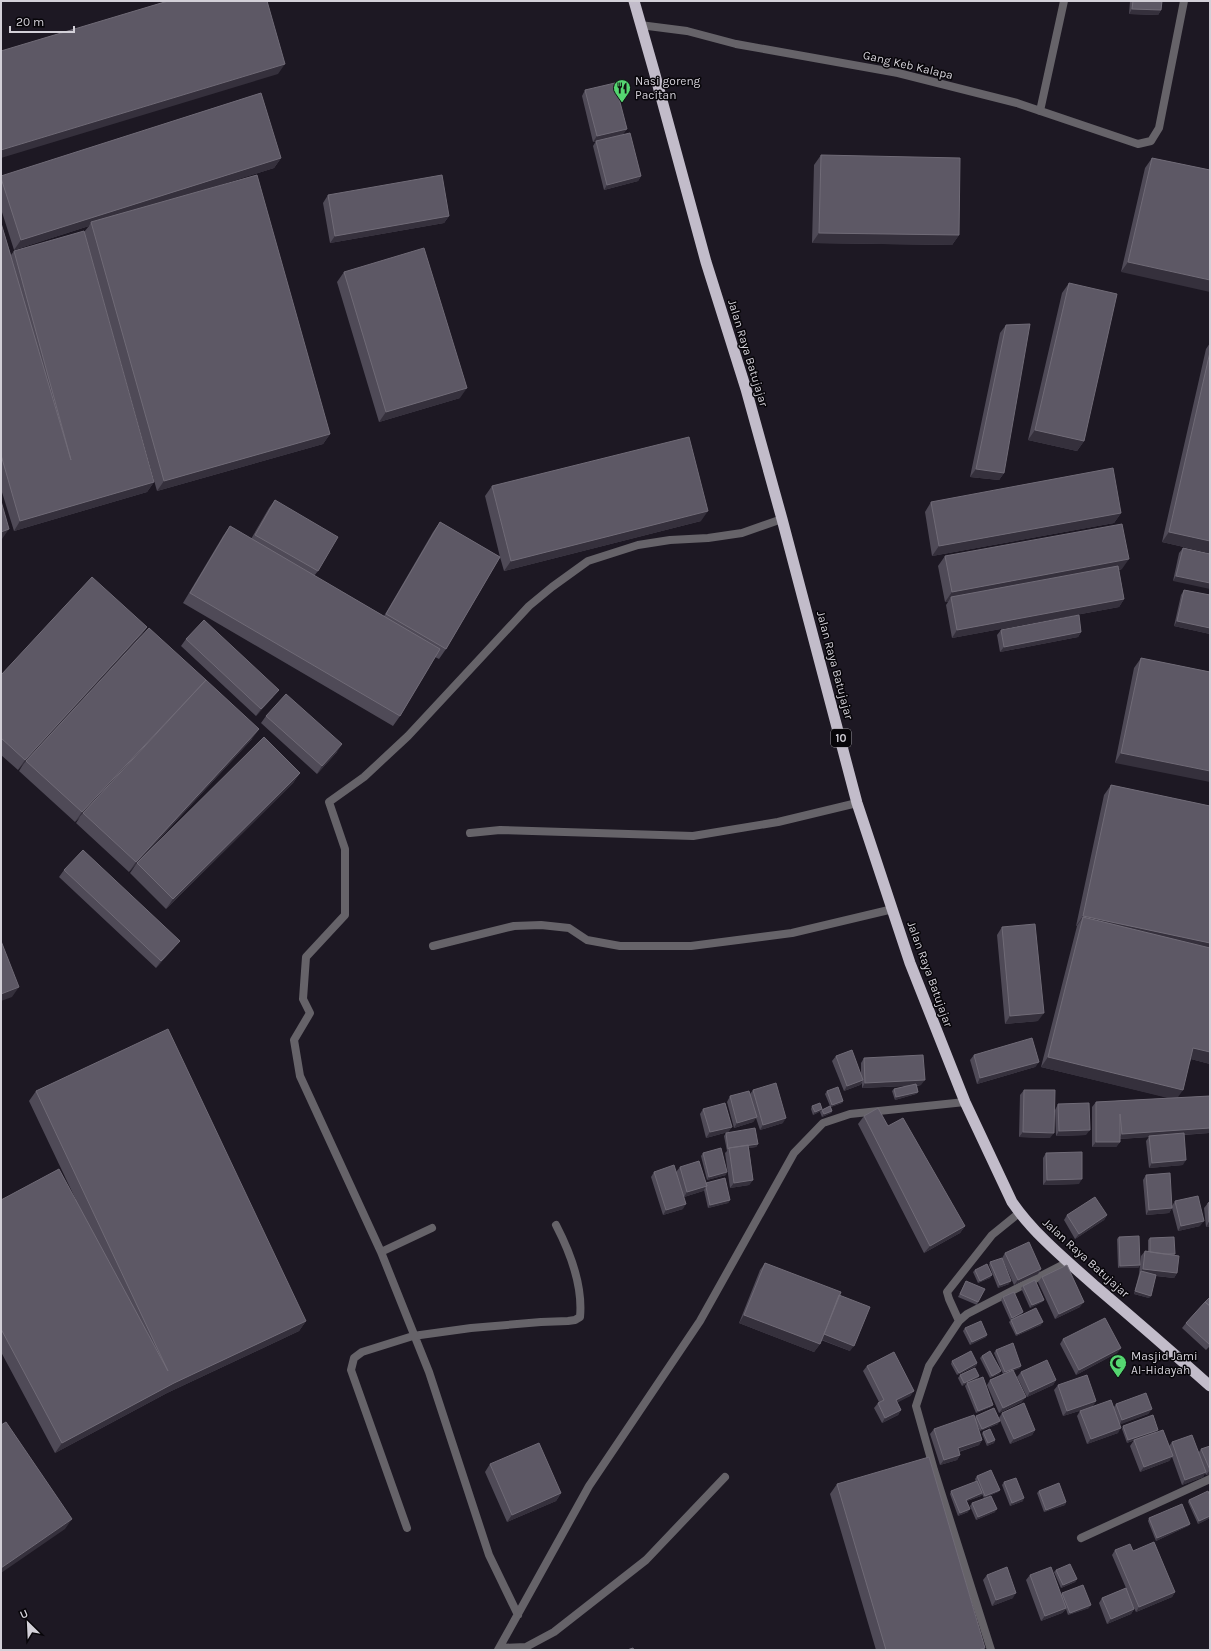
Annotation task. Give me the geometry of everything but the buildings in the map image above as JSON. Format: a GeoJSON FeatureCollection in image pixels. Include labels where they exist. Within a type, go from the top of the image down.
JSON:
{"type":"FeatureCollection","features":[{"type":"Feature","properties":{"kind":"highway","name":"Jalan Raya Batujajar"},"geometry":{"type":"LineString","coordinates":[[634,1],[706,262],[746,389],[857,803],[910,962],[965,1102],[1012,1202],[1019,1213],[1036,1232],[1068,1262],[1210,1386]]}},
{"type":"Feature","properties":{"kind":"street"},"geometry":{"type":"LineString","coordinates":[[1040,111],[1064,1]]}},
{"type":"Feature","properties":{"kind":"street","name":"Gang Keb Kalapa"},"geometry":{"type":"LineString","coordinates":[[640,25],[687,31],[736,44],[898,73],[1017,103],[1138,144],[1151,141],[1159,128],[1184,1]]}},
{"type":"Feature","properties":{"kind":"street"},"geometry":{"type":"LineString","coordinates":[[518,1615],[489,1555],[429,1372],[413,1336],[381,1252],[300,1076],[294,1040],[310,1013],[303,999],[306,957],[345,915],[345,849],[329,802],[364,777],[408,736],[529,606],[588,561],[638,545],[670,540],[708,538],[742,533],[782,519]]}},
{"type":"Feature","properties":{"kind":"street"},"geometry":{"type":"LineString","coordinates":[[470,833],[500,830],[693,836],[778,822],[857,803]]}},
{"type":"Feature","properties":{"kind":"street"},"geometry":{"type":"LineString","coordinates":[[433,946],[514,926],[541,925],[569,928],[587,940],[620,946],[691,946],[792,933],[893,909]]}},
{"type":"Feature","properties":{"kind":"street"},"geometry":{"type":"LineString","coordinates":[[499,1649],[589,1486],[700,1321],[794,1153],[823,1124],[850,1114],[965,1102]]}},
{"type":"Feature","properties":{"kind":"street"},"geometry":{"type":"LineString","coordinates":[[959,1321],[949,1300],[947,1292],[992,1235],[1019,1213]]}},
{"type":"Feature","properties":{"kind":"street"},"geometry":{"type":"LineString","coordinates":[[407,1528],[351,1370],[354,1358],[362,1352],[413,1336],[471,1328],[575,1320],[580,1317],[581,1311],[577,1283],[568,1249],[556,1225]]}},
{"type":"Feature","properties":{"kind":"street"},"geometry":{"type":"LineString","coordinates":[[381,1252],[432,1228]]}},
{"type":"Feature","properties":{"kind":"street"},"geometry":{"type":"LineString","coordinates":[[991,1650],[934,1470],[916,1406],[929,1366],[959,1321],[967,1314],[1068,1262]]}},
{"type":"Feature","properties":{"kind":"street"},"geometry":{"type":"LineString","coordinates":[[499,1649],[526,1647],[554,1632],[646,1560],[725,1477]]}},
{"type":"Feature","properties":{"kind":"street"},"geometry":{"type":"LineString","coordinates":[[1081,1538],[1210,1479]]}},
{"type":"Feature","properties":{"kind":"place","name":"Nasi goreng Pacitan"},"geometry":{"type":"Point","coordinates":[622,103]}},
{"type":"Feature","properties":{"kind":"place","name":"Masjid Jami Al-Hidayah"},"geometry":{"type":"Point","coordinates":[1118,1378]}}]}
